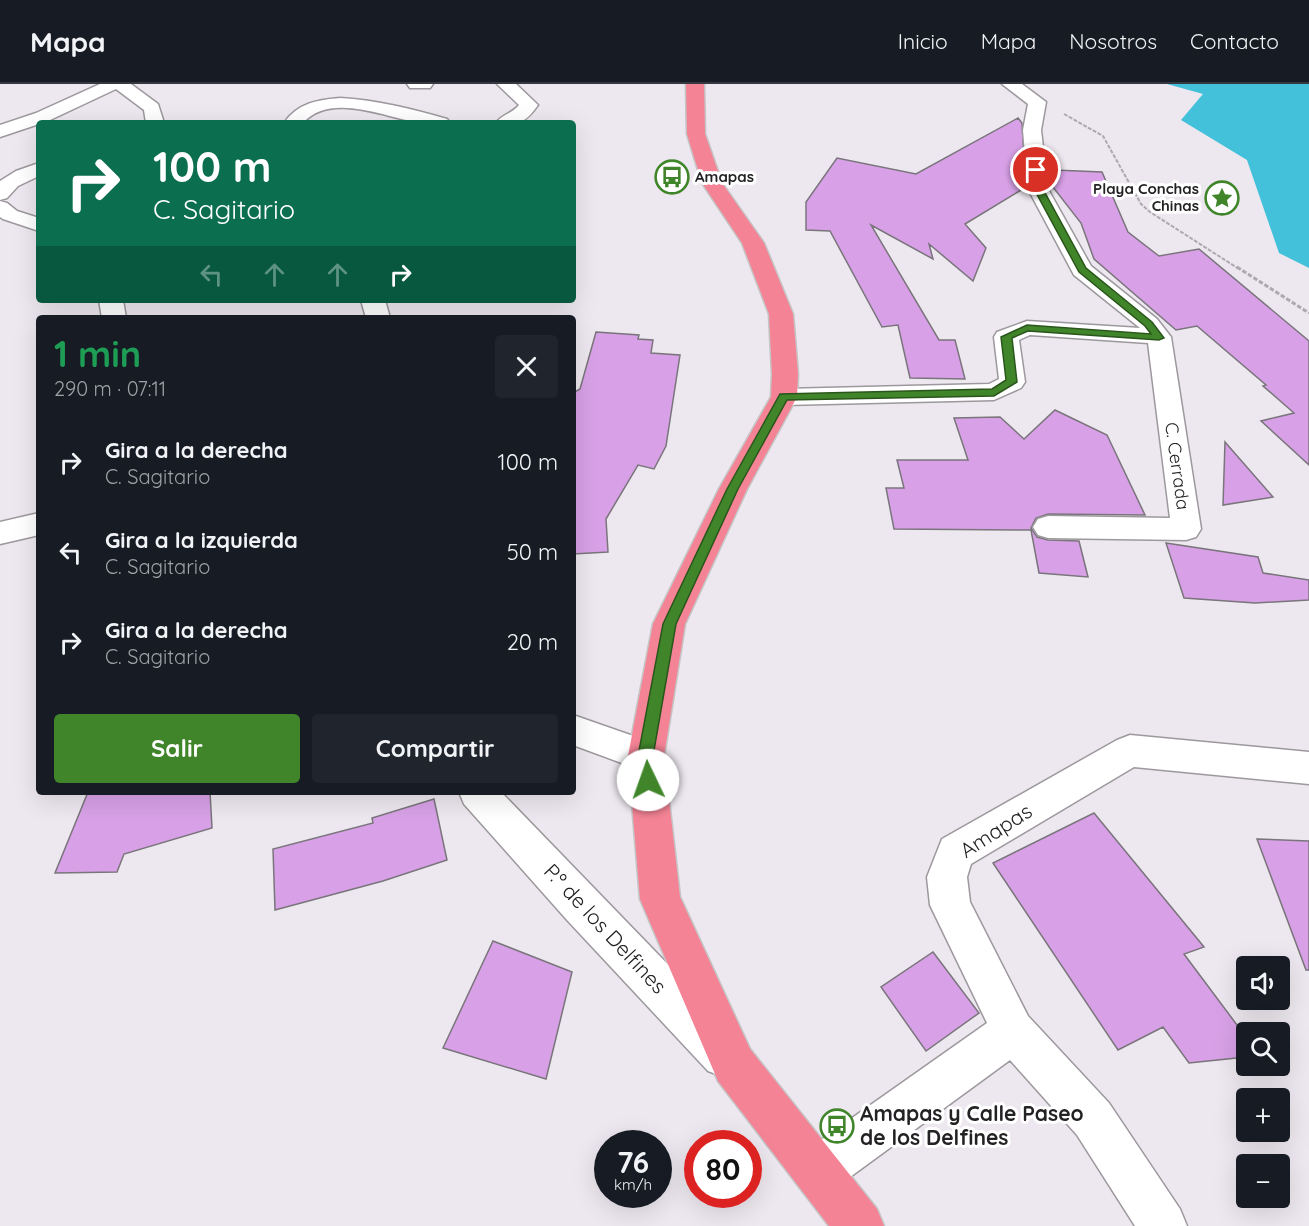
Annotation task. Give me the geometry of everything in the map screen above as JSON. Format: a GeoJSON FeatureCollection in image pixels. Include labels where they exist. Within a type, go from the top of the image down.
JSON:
{"type":"FeatureCollection","features":[{"type":"Feature","properties":{"kind":"highway"},"geometry":{"type":"LineString","coordinates":[[695,84],[696,134],[712,183],[753,243],[781,314],[785,374],[784,397],[733,489],[669,624],[646,756],[660,899],[734,1065],[861,1226]]}},
{"type":"Feature","properties":{"kind":"street"},"geometry":{"type":"LineString","coordinates":[[0,131],[42,117],[114,84]]}},
{"type":"Feature","properties":{"kind":"street"},"geometry":{"type":"LineString","coordinates":[[120,84],[152,108],[154,120]]}},
{"type":"Feature","properties":{"kind":"street"},"geometry":{"type":"LineString","coordinates":[[416,84],[424,84]]}},
{"type":"Feature","properties":{"kind":"street"},"geometry":{"type":"LineString","coordinates":[[506,84],[528,105],[519,117],[512,120]]}},
{"type":"Feature","properties":{"kind":"street"},"geometry":{"type":"LineString","coordinates":[[1011,84],[1037,102],[1032,130],[1038,189],[1082,270],[1149,324],[1159,338]]}},
{"type":"Feature","properties":{"kind":"street"},"geometry":{"type":"LineString","coordinates":[[294,120],[297,115],[315,106],[343,103],[386,106],[431,120]]}},
{"type":"Feature","properties":{"kind":"street"},"geometry":{"type":"LineString","coordinates":[[0,194],[2,189],[27,172],[36,170]]}},
{"type":"Feature","properties":{"kind":"street"},"geometry":{"type":"LineString","coordinates":[[0,207],[10,215],[36,224]]}},
{"type":"Feature","properties":{"kind":"street"},"geometry":{"type":"LineString","coordinates":[[784,397],[994,392],[1012,382],[1006,337],[1027,328],[1159,338]]}},
{"type":"Feature","properties":{"kind":"street","name":"C. Cerrada"},"geometry":{"type":"LineString","coordinates":[[1048,527],[1186,529],[1159,338]]}},
{"type":"Feature","properties":{"kind":"street"},"geometry":{"type":"LineString","coordinates":[[0,533],[36,525]]}},
{"type":"Feature","properties":{"kind":"street"},"geometry":{"type":"LineString","coordinates":[[576,731],[646,756]]}},
{"type":"Feature","properties":{"kind":"street","name":"Amapas"},"geometry":{"type":"LineString","coordinates":[[1163,1226],[1093,1119],[1013,1031],[950,905],[947,877],[956,852],[1130,751],[1309,768]]}},
{"type":"Feature","properties":{"kind":"street","name":"P.º de los Delfines"},"geometry":{"type":"LineString","coordinates":[[480,795],[581,906],[734,1065]]}},
{"type":"Feature","properties":{"kind":"street"},"geometry":{"type":"LineString","coordinates":[[818,1171],[1013,1031]]}},
{"type":"Feature","properties":{"kind":"path"},"geometry":{"type":"LineString","coordinates":[[1037,102],[1096,130],[1102,136],[1141,204],[1150,212],[1309,314]]}},
{"type":"Feature","properties":{"kind":"water"},"geometry":{"type":"Polygon","coordinates":[[[1167,84],[1309,84],[1309,268],[1279,253],[1247,160],[1181,120],[1203,94],[1167,84]]]}},
{"type":"Feature","properties":{"kind":"building"},"geometry":{"type":"Polygon","coordinates":[[[1018,118],[1022,123],[1026,187],[965,224],[986,248],[973,281],[929,244],[933,259],[871,225],[939,340],[955,340],[965,379],[910,378],[898,325],[882,327],[830,231],[806,230],[806,202],[837,158],[916,174],[1018,118]]]}},
{"type":"Feature","properties":{"kind":"building"},"geometry":{"type":"Polygon","coordinates":[[[1047,158],[1054,170],[1102,172],[1128,232],[1159,256],[1199,249],[1309,341],[1309,465],[1261,421],[1294,413],[1263,386],[1266,385],[1197,326],[1176,330],[1094,259],[1081,223],[1049,182],[1047,158]]]}},
{"type":"Feature","properties":{"kind":"building"},"geometry":{"type":"Polygon","coordinates":[[[596,332],[639,335],[638,339],[653,340],[651,353],[680,355],[666,446],[654,469],[638,465],[606,519],[608,552],[576,554],[576,391],[580,389],[596,332]]]}},
{"type":"Feature","properties":{"kind":"building"},"geometry":{"type":"Polygon","coordinates":[[[1055,410],[1107,435],[1145,515],[1048,514],[1036,518],[1031,528],[1037,537],[1048,540],[1079,541],[1088,577],[1039,573],[1031,530],[894,529],[886,488],[904,488],[897,460],[968,460],[954,418],[1000,417],[1024,439],[1055,410]]]}},
{"type":"Feature","properties":{"kind":"building"},"geometry":{"type":"Polygon","coordinates":[[[1225,442],[1273,497],[1223,505],[1225,442]]]}},
{"type":"Feature","properties":{"kind":"building"},"geometry":{"type":"Polygon","coordinates":[[[1166,543],[1258,557],[1263,573],[1309,580],[1309,600],[1255,603],[1184,598],[1166,543]]]}},
{"type":"Feature","properties":{"kind":"building"},"geometry":{"type":"Polygon","coordinates":[[[87,795],[210,795],[212,828],[124,854],[117,872],[55,873],[87,795]]]}},
{"type":"Feature","properties":{"kind":"building"},"geometry":{"type":"Polygon","coordinates":[[[434,799],[447,860],[383,881],[275,910],[273,849],[373,823],[372,818],[434,799]]]}},
{"type":"Feature","properties":{"kind":"building"},"geometry":{"type":"Polygon","coordinates":[[[1094,813],[1204,947],[1184,954],[1236,1024],[1236,1058],[1189,1063],[1163,1027],[1118,1050],[993,863],[1094,813]]]}},
{"type":"Feature","properties":{"kind":"building"},"geometry":{"type":"Polygon","coordinates":[[[1257,839],[1309,841],[1309,970],[1306,970],[1257,839]]]}},
{"type":"Feature","properties":{"kind":"building"},"geometry":{"type":"Polygon","coordinates":[[[493,941],[572,972],[546,1079],[443,1048],[493,941]]]}},
{"type":"Feature","properties":{"kind":"building"},"geometry":{"type":"Polygon","coordinates":[[[933,952],[979,1013],[926,1051],[881,987],[933,952]]]}},
{"type":"Feature","properties":{"kind":"place","name":"Amapas"},"geometry":{"type":"Point","coordinates":[672,177]}},
{"type":"Feature","properties":{"kind":"place","name":"Playa Conchas Chinas"},"geometry":{"type":"Point","coordinates":[1222,198]}},
{"type":"Feature","properties":{"kind":"place","name":"Amapas y Calle Paseo de los Delfines"},"geometry":{"type":"Point","coordinates":[837,1126]}},
{"type":"Feature","properties":{"kind":"route"},"geometry":{"type":"LineString","coordinates":[[648,780],[646,756],[669,624],[733,489],[784,397],[994,392],[1012,382],[1006,337],[1027,328],[1159,338],[1149,324],[1082,270],[1038,189],[1036,170]]}}]}
